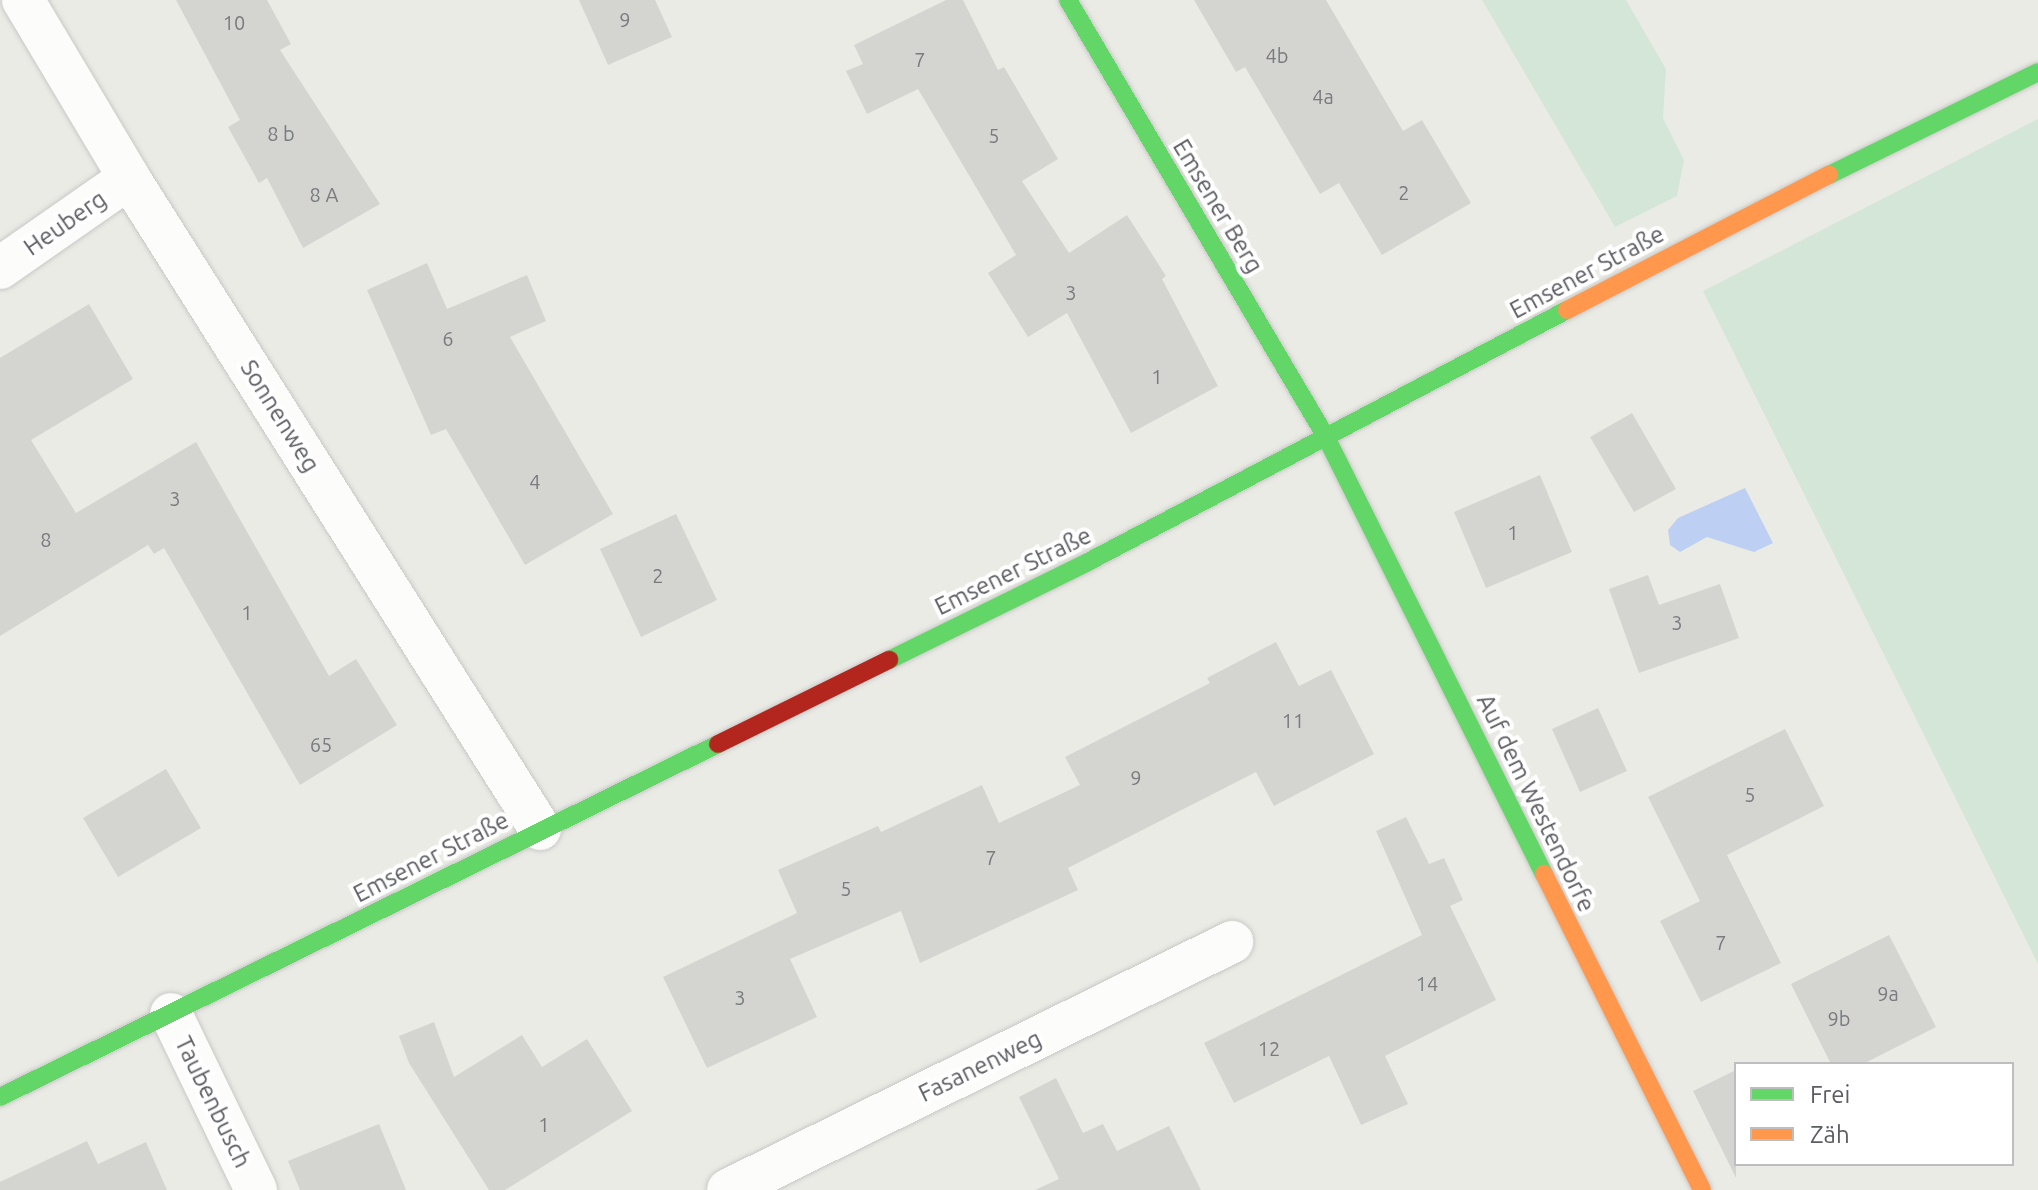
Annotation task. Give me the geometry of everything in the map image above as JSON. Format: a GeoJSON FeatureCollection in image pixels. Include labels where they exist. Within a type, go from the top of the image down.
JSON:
{"type":"FeatureCollection","features":[{"type":"Feature","properties":{"kind":"street","name":"Sonnenweg"},"geometry":{"type":"LineString","coordinates":[[23,0],[129,178],[540,829]]}},
{"type":"Feature","properties":{"kind":"street","name":"Emsener Berg"},"geometry":{"type":"LineString","coordinates":[[1068,0],[1326,437]]}},
{"type":"Feature","properties":{"kind":"street","name":"Emsener Straße"},"geometry":{"type":"LineString","coordinates":[[0,1097],[1086,563],[1741,218],[2038,72]]}},
{"type":"Feature","properties":{"kind":"street","name":"Heuberg"},"geometry":{"type":"LineString","coordinates":[[0,268],[129,178]]}},
{"type":"Feature","properties":{"kind":"street","name":"Auf dem Westendorfe"},"geometry":{"type":"LineString","coordinates":[[1326,437],[1702,1190]]}},
{"type":"Feature","properties":{"kind":"street","name":"Fasanenweg"},"geometry":{"type":"LineString","coordinates":[[728,1190],[1232,942]]}},
{"type":"Feature","properties":{"kind":"street","name":"Taubenbusch"},"geometry":{"type":"LineString","coordinates":[[171,1014],[256,1190]]}},
{"type":"Feature","properties":{"kind":"green space"},"geometry":{"type":"Polygon","coordinates":[[[1482,0],[1626,0],[1666,69],[1663,118],[1684,160],[1677,196],[1615,227],[1482,0]]]}},
{"type":"Feature","properties":{"kind":"green space"},"geometry":{"type":"Polygon","coordinates":[[[2038,119],[2038,964],[1703,291],[2038,119]]]}},
{"type":"Feature","properties":{"kind":"water"},"geometry":{"type":"Polygon","coordinates":[[[1745,488],[1773,543],[1754,552],[1707,537],[1680,552],[1670,545],[1668,530],[1678,518],[1745,488]]]}},
{"type":"Feature","properties":{"kind":"building"},"geometry":{"type":"Polygon","coordinates":[[[176,0],[267,0],[291,44],[280,50],[380,204],[303,248],[267,178],[259,183],[228,127],[240,120],[176,0]]]}},
{"type":"Feature","properties":{"kind":"building"},"geometry":{"type":"Polygon","coordinates":[[[579,0],[655,0],[672,37],[608,65],[579,0]]]}},
{"type":"Feature","properties":{"kind":"building"},"geometry":{"type":"Polygon","coordinates":[[[946,0],[963,0],[998,70],[1004,67],[1058,159],[1022,181],[1069,253],[1127,215],[1166,276],[1162,279],[1218,386],[1131,433],[1067,313],[1028,337],[988,273],[1016,255],[918,89],[867,114],[846,71],[863,64],[854,45],[946,0]]]}},
{"type":"Feature","properties":{"kind":"building"},"geometry":{"type":"Polygon","coordinates":[[[1194,0],[1326,0],[1403,131],[1422,120],[1471,203],[1382,255],[1339,183],[1320,194],[1245,67],[1236,72],[1194,0]]]}},
{"type":"Feature","properties":{"kind":"building"},"geometry":{"type":"Polygon","coordinates":[[[427,263],[447,309],[527,275],[546,321],[510,337],[613,514],[525,565],[446,429],[431,435],[367,290],[427,263]]]}},
{"type":"Feature","properties":{"kind":"building"},"geometry":{"type":"Polygon","coordinates":[[[89,304],[133,379],[31,440],[76,513],[196,442],[329,676],[356,659],[397,725],[300,785],[164,548],[154,554],[148,545],[0,636],[0,358],[89,304]]]}},
{"type":"Feature","properties":{"kind":"building"},"geometry":{"type":"Polygon","coordinates":[[[1632,413],[1676,489],[1634,512],[1590,437],[1632,413]]]}},
{"type":"Feature","properties":{"kind":"building"},"geometry":{"type":"Polygon","coordinates":[[[1540,475],[1572,552],[1486,588],[1454,512],[1540,475]]]}},
{"type":"Feature","properties":{"kind":"building"},"geometry":{"type":"Polygon","coordinates":[[[676,514],[717,600],[641,637],[600,549],[676,514]]]}},
{"type":"Feature","properties":{"kind":"building"},"geometry":{"type":"Polygon","coordinates":[[[1648,575],[1659,605],[1720,584],[1739,638],[1639,673],[1609,589],[1648,575]]]}},
{"type":"Feature","properties":{"kind":"building"},"geometry":{"type":"Polygon","coordinates":[[[1276,642],[1299,686],[1331,670],[1374,754],[1274,806],[1256,772],[1068,868],[1078,890],[920,963],[901,911],[790,959],[817,1017],[707,1068],[663,977],[797,913],[778,870],[878,826],[881,832],[982,785],[999,823],[1080,785],[1065,757],[1210,683],[1207,678],[1276,642]]]}},
{"type":"Feature","properties":{"kind":"building"},"geometry":{"type":"Polygon","coordinates":[[[1598,708],[1627,771],[1580,792],[1552,729],[1598,708]]]}},
{"type":"Feature","properties":{"kind":"building"},"geometry":{"type":"Polygon","coordinates":[[[1785,729],[1824,806],[1727,855],[1781,963],[1701,1002],[1660,921],[1700,901],[1648,797],[1785,729]]]}},
{"type":"Feature","properties":{"kind":"building"},"geometry":{"type":"Polygon","coordinates":[[[166,769],[201,828],[118,877],[83,818],[166,769]]]}},
{"type":"Feature","properties":{"kind":"building"},"geometry":{"type":"Polygon","coordinates":[[[1406,817],[1429,864],[1444,858],[1463,900],[1450,906],[1496,1000],[1385,1056],[1408,1104],[1361,1125],[1329,1056],[1234,1103],[1204,1043],[1422,935],[1376,831],[1406,817]]]}},
{"type":"Feature","properties":{"kind":"building"},"geometry":{"type":"Polygon","coordinates":[[[1889,935],[1936,1027],[1867,1062],[1830,1062],[1791,984],[1889,935]]]}},
{"type":"Feature","properties":{"kind":"building"},"geometry":{"type":"Polygon","coordinates":[[[434,1022],[454,1077],[522,1035],[542,1067],[587,1039],[632,1111],[505,1190],[489,1190],[409,1063],[399,1036],[434,1022]]]}},
{"type":"Feature","properties":{"kind":"building"},"geometry":{"type":"Polygon","coordinates":[[[1734,1071],[1736,1178],[1693,1091],[1734,1071]]]}},
{"type":"Feature","properties":{"kind":"building"},"geometry":{"type":"Polygon","coordinates":[[[1056,1078],[1083,1133],[1103,1124],[1117,1151],[1169,1126],[1201,1190],[1035,1190],[1059,1179],[1019,1097],[1056,1078]]]}},
{"type":"Feature","properties":{"kind":"building"},"geometry":{"type":"Polygon","coordinates":[[[379,1124],[406,1190],[300,1190],[288,1161],[379,1124]]]}},
{"type":"Feature","properties":{"kind":"building"},"geometry":{"type":"Polygon","coordinates":[[[87,1141],[98,1164],[146,1142],[167,1190],[0,1190],[0,1182],[87,1141]]]}},
{"type":"Feature","properties":{"kind":"traffic: fast"},"geometry":{"type":"LineString","coordinates":[[1068,0],[1326,437],[1544,874]]}},
{"type":"Feature","properties":{"kind":"traffic: fast"},"geometry":{"type":"LineString","coordinates":[[1829,175],[2038,72]]}},
{"type":"Feature","properties":{"kind":"traffic: fast"},"geometry":{"type":"LineString","coordinates":[[889,660],[1086,563],[1567,310]]}},
{"type":"Feature","properties":{"kind":"traffic: fast"},"geometry":{"type":"LineString","coordinates":[[0,1097],[718,744]]}},
{"type":"Feature","properties":{"kind":"traffic: slow"},"geometry":{"type":"LineString","coordinates":[[1567,310],[1829,175]]}},
{"type":"Feature","properties":{"kind":"traffic: slow"},"geometry":{"type":"LineString","coordinates":[[1544,874],[1702,1190]]}},
{"type":"Feature","properties":{"kind":"traffic: jam"},"geometry":{"type":"LineString","coordinates":[[718,744],[889,660]]}}]}
